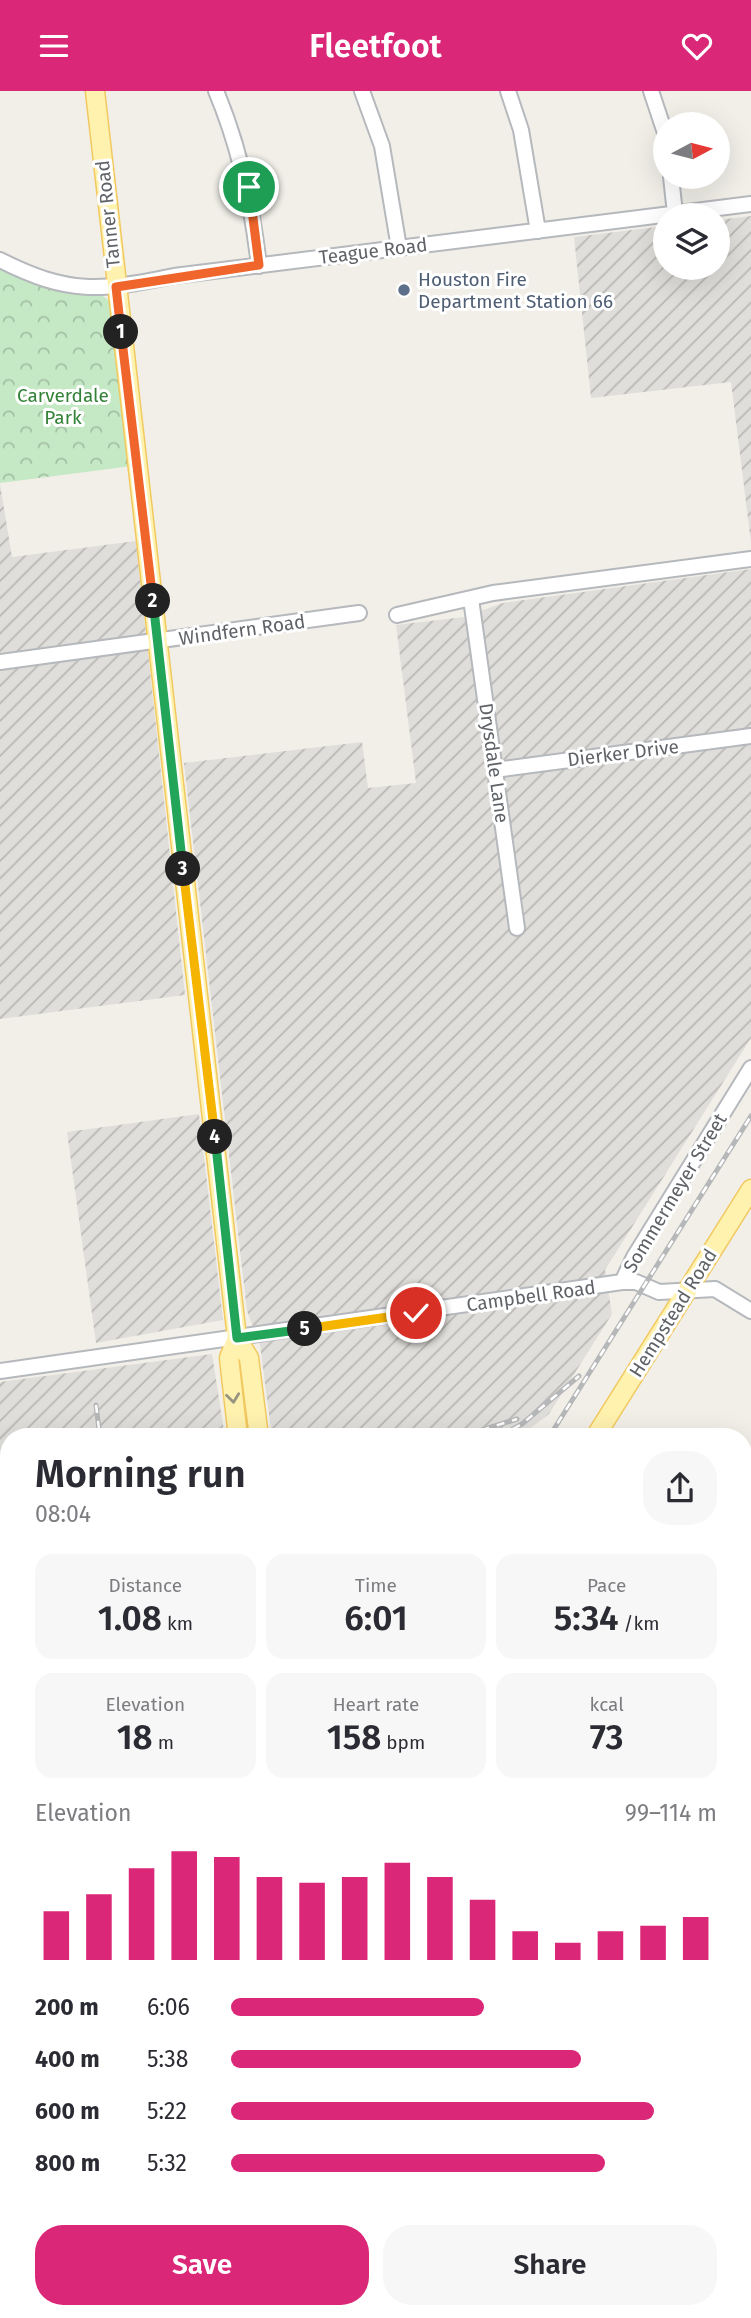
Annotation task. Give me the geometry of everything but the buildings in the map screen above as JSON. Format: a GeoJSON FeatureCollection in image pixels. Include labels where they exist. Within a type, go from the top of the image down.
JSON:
{"type":"FeatureCollection","features":[{"type":"Feature","properties":{"kind":"main road","name":"Tanner Road"},"geometry":{"type":"LineString","coordinates":[[94,91],[237,1338]]}},
{"type":"Feature","properties":{"kind":"main road","name":"Hempstead Road"},"geometry":{"type":"LineString","coordinates":[[601,1428],[751,1189]]}},
{"type":"Feature","properties":{"kind":"main road"},"geometry":{"type":"LineString","coordinates":[[237,1338],[229,1358],[237,1428]]}},
{"type":"Feature","properties":{"kind":"main road"},"geometry":{"type":"LineString","coordinates":[[237,1338],[249,1358],[258,1428]]}},
{"type":"Feature","properties":{"kind":"street"},"geometry":{"type":"LineString","coordinates":[[216,91],[249,187],[259,265]]}},
{"type":"Feature","properties":{"kind":"street"},"geometry":{"type":"LineString","coordinates":[[362,91],[382,146],[399,248]]}},
{"type":"Feature","properties":{"kind":"street"},"geometry":{"type":"LineString","coordinates":[[508,91],[521,130],[538,230]]}},
{"type":"Feature","properties":{"kind":"street"},"geometry":{"type":"LineString","coordinates":[[652,91],[658,112]]}},
{"type":"Feature","properties":{"kind":"street","name":"Teague Road"},"geometry":{"type":"LineString","coordinates":[[730,206],[751,204]]}},
{"type":"Feature","properties":{"kind":"street","name":"Teague Road"},"geometry":{"type":"LineString","coordinates":[[0,260],[57,285],[75,288],[116,287],[259,265],[653,216]]}},
{"type":"Feature","properties":{"kind":"street"},"geometry":{"type":"LineString","coordinates":[[397,615],[541,586],[751,559]]}},
{"type":"Feature","properties":{"kind":"street","name":"Drysdale Lane"},"geometry":{"type":"LineString","coordinates":[[471,599],[517,928]]}},
{"type":"Feature","properties":{"kind":"street","name":"Windfern Road"},"geometry":{"type":"LineString","coordinates":[[0,663],[359,613]]}},
{"type":"Feature","properties":{"kind":"street","name":"Dierker Drive"},"geometry":{"type":"LineString","coordinates":[[495,769],[751,736]]}},
{"type":"Feature","properties":{"kind":"street","name":"Sommermeyer Street"},"geometry":{"type":"LineString","coordinates":[[622,1282],[634,1257],[751,1068]]}},
{"type":"Feature","properties":{"kind":"street","name":"Campbell Road"},"geometry":{"type":"LineString","coordinates":[[0,1371],[622,1282],[636,1282],[659,1292],[715,1289],[751,1311]]}},
{"type":"Feature","properties":{"kind":"shaded area"},"geometry":{"type":"Polygon","coordinates":[[[751,216],[751,543],[731,382],[591,398],[574,237],[653,227],[653,280],[730,280],[730,219],[751,216]]]}},
{"type":"Feature","properties":{"kind":"shaded area"},"geometry":{"type":"Polygon","coordinates":[[[0,484],[12,557],[136,541],[185,995],[0,1019],[0,484]]]}},
{"type":"Feature","properties":{"kind":"shaded area"},"geometry":{"type":"Polygon","coordinates":[[[751,569],[751,1038],[605,1270],[612,1314],[549,1414],[531,1428],[271,1428],[260,1345],[247,1311],[184,763],[362,742],[368,788],[416,783],[396,625],[464,617],[503,603],[751,569]]]}},
{"type":"Feature","properties":{"kind":"shaded area"},"geometry":{"type":"Polygon","coordinates":[[[199,1114],[223,1320],[96,1343],[67,1132],[199,1114]]]}},
{"type":"Feature","properties":{"kind":"shaded area"},"geometry":{"type":"Polygon","coordinates":[[[212,1354],[224,1428],[0,1428],[0,1382],[212,1354]]]}},
{"type":"Feature","properties":{"kind":"green space","name":"Carverdale Park"},"geometry":{"type":"Polygon","coordinates":[[[0,268],[33,284],[103,296],[111,302],[132,466],[0,483],[0,268]]]}},
{"type":"Feature","properties":{"kind":"railway"},"geometry":{"type":"LineString","coordinates":[[555,1428],[751,1116]]}},
{"type":"Feature","properties":{"kind":"railway"},"geometry":{"type":"LineString","coordinates":[[515,1428],[579,1376]]}},
{"type":"Feature","properties":{"kind":"railway"},"geometry":{"type":"LineString","coordinates":[[96,1405],[99,1428]]}},
{"type":"Feature","properties":{"kind":"railway"},"geometry":{"type":"LineString","coordinates":[[488,1428],[517,1419]]}},
{"type":"Feature","properties":{"kind":"place","name":"Houston Fire Department Station 66"},"geometry":{"type":"Point","coordinates":[404,290]}},
{"type":"Feature","properties":{"kind":"route"},"geometry":{"type":"LineString","coordinates":[[249,187],[259,265],[116,287],[237,1338],[416,1313]]}}]}
